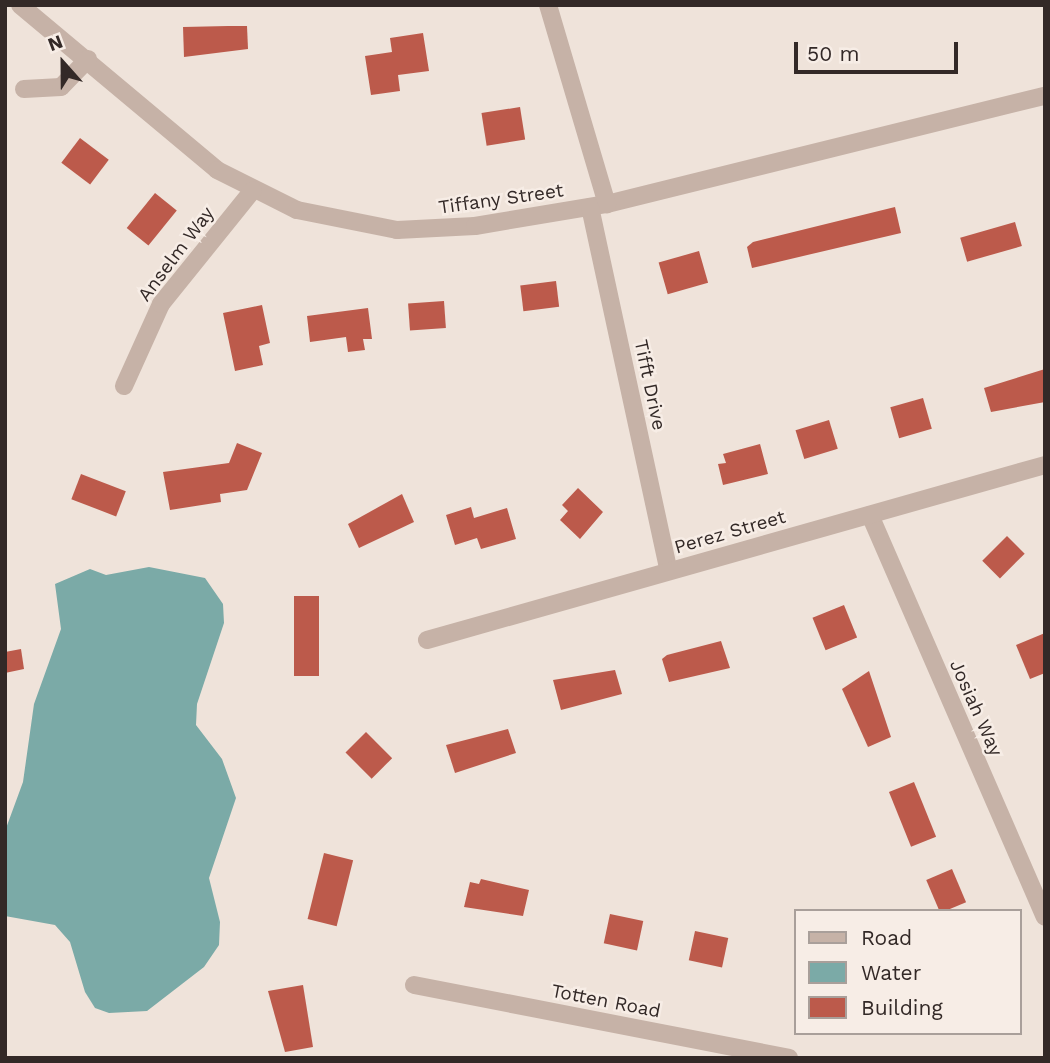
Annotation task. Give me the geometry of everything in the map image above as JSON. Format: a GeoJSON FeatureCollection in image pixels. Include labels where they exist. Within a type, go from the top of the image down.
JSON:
{"type":"FeatureCollection","features":[{"type":"Feature","properties":{"kind":"street","name":"Tiffany Street"},"geometry":{"type":"LineString","coordinates":[[20,5],[88,59],[186,146],[253,190],[308,214],[397,230],[475,226],[598,206],[1045,96]]}},
{"type":"Feature","properties":{"kind":"street","name":"Tifft Drive"},"geometry":{"type":"LineString","coordinates":[[548,5],[598,206],[669,571]]}},
{"type":"Feature","properties":{"kind":"street"},"geometry":{"type":"LineString","coordinates":[[23,89],[61,86],[88,59]]}},
{"type":"Feature","properties":{"kind":"street","name":"Anselm Way"},"geometry":{"type":"LineString","coordinates":[[124,386],[160,304],[253,190]]}},
{"type":"Feature","properties":{"kind":"street","name":"Perez Street"},"geometry":{"type":"LineString","coordinates":[[427,640],[1045,466]]}},
{"type":"Feature","properties":{"kind":"street","name":"Josiah Way"},"geometry":{"type":"LineString","coordinates":[[870,515],[1045,917]]}},
{"type":"Feature","properties":{"kind":"street","name":"Totten Road"},"geometry":{"type":"LineString","coordinates":[[414,985],[789,1058]]}},
{"type":"Feature","properties":{"kind":"water"},"geometry":{"type":"Polygon","coordinates":[[[149,567],[205,578],[223,604],[224,623],[197,704],[196,725],[222,759],[236,798],[209,878],[220,922],[219,945],[204,967],[147,1011],[109,1013],[95,1008],[85,992],[70,942],[55,925],[5,916],[5,831],[23,782],[34,704],[61,629],[55,584],[90,569],[106,575],[149,567]]]}},
{"type":"Feature","properties":{"kind":"building"},"geometry":{"type":"Polygon","coordinates":[[[247,26],[248,49],[184,57],[183,27],[247,26]]]}},
{"type":"Feature","properties":{"kind":"building"},"geometry":{"type":"Polygon","coordinates":[[[423,33],[429,71],[398,75],[400,91],[371,95],[365,56],[392,52],[390,38],[423,33]]]}},
{"type":"Feature","properties":{"kind":"building"},"geometry":{"type":"Polygon","coordinates":[[[520,107],[525,140],[487,146],[481,113],[520,107]]]}},
{"type":"Feature","properties":{"kind":"building"},"geometry":{"type":"Polygon","coordinates":[[[80,138],[109,160],[90,184],[61,163],[80,138]]]}},
{"type":"Feature","properties":{"kind":"building"},"geometry":{"type":"Polygon","coordinates":[[[155,193],[177,211],[148,246],[127,228],[155,193]]]}},
{"type":"Feature","properties":{"kind":"building"},"geometry":{"type":"Polygon","coordinates":[[[895,207],[901,233],[752,268],[747,247],[753,242],[895,207]]]}},
{"type":"Feature","properties":{"kind":"building"},"geometry":{"type":"Polygon","coordinates":[[[1015,222],[1022,246],[967,262],[960,238],[1015,222]]]}},
{"type":"Feature","properties":{"kind":"building"},"geometry":{"type":"Polygon","coordinates":[[[699,251],[708,283],[668,294],[659,263],[699,251]]]}},
{"type":"Feature","properties":{"kind":"building"},"geometry":{"type":"Polygon","coordinates":[[[556,281],[559,307],[523,311],[520,285],[556,281]]]}},
{"type":"Feature","properties":{"kind":"building"},"geometry":{"type":"Polygon","coordinates":[[[444,301],[446,328],[410,330],[408,304],[444,301]]]}},
{"type":"Feature","properties":{"kind":"building"},"geometry":{"type":"Polygon","coordinates":[[[262,305],[270,343],[259,346],[263,365],[235,371],[223,313],[262,305]]]}},
{"type":"Feature","properties":{"kind":"building"},"geometry":{"type":"Polygon","coordinates":[[[368,308],[372,339],[363,339],[365,350],[348,352],[346,337],[310,342],[307,316],[368,308]]]}},
{"type":"Feature","properties":{"kind":"building"},"geometry":{"type":"Polygon","coordinates":[[[1045,369],[1045,402],[991,412],[984,388],[1045,369]]]}},
{"type":"Feature","properties":{"kind":"building"},"geometry":{"type":"Polygon","coordinates":[[[923,398],[932,429],[899,438],[890,407],[923,398]]]}},
{"type":"Feature","properties":{"kind":"building"},"geometry":{"type":"Polygon","coordinates":[[[829,420],[838,449],[804,459],[796,430],[829,420]]]}},
{"type":"Feature","properties":{"kind":"building"},"geometry":{"type":"Polygon","coordinates":[[[237,443],[262,453],[247,490],[220,494],[221,502],[170,510],[163,472],[229,463],[237,443]]]}},
{"type":"Feature","properties":{"kind":"building"},"geometry":{"type":"Polygon","coordinates":[[[760,444],[768,474],[723,485],[718,464],[726,463],[723,454],[760,444]]]}},
{"type":"Feature","properties":{"kind":"building"},"geometry":{"type":"Polygon","coordinates":[[[81,474],[126,491],[116,516],[71,499],[81,474]]]}},
{"type":"Feature","properties":{"kind":"building"},"geometry":{"type":"Polygon","coordinates":[[[578,488],[603,512],[580,539],[560,520],[568,511],[562,505],[578,488]]]}},
{"type":"Feature","properties":{"kind":"building"},"geometry":{"type":"Polygon","coordinates":[[[402,494],[414,522],[359,548],[348,524],[402,494]]]}},
{"type":"Feature","properties":{"kind":"building"},"geometry":{"type":"Polygon","coordinates":[[[471,507],[474,518],[507,508],[516,539],[481,549],[477,538],[455,545],[446,515],[471,507]]]}},
{"type":"Feature","properties":{"kind":"building"},"geometry":{"type":"Polygon","coordinates":[[[1007,536],[1025,554],[1000,578],[982,561],[1007,536]]]}},
{"type":"Feature","properties":{"kind":"building"},"geometry":{"type":"Polygon","coordinates":[[[294,596],[319,596],[319,676],[294,676],[294,596]]]}},
{"type":"Feature","properties":{"kind":"building"},"geometry":{"type":"Polygon","coordinates":[[[844,605],[857,637],[826,650],[812,618],[844,605]]]}},
{"type":"Feature","properties":{"kind":"building"},"geometry":{"type":"Polygon","coordinates":[[[1045,633],[1045,673],[1030,679],[1016,645],[1045,633]]]}},
{"type":"Feature","properties":{"kind":"building"},"geometry":{"type":"Polygon","coordinates":[[[721,641],[730,668],[669,682],[662,659],[667,655],[721,641]]]}},
{"type":"Feature","properties":{"kind":"building"},"geometry":{"type":"Polygon","coordinates":[[[21,649],[24,669],[5,673],[5,652],[21,649]]]}},
{"type":"Feature","properties":{"kind":"building"},"geometry":{"type":"Polygon","coordinates":[[[615,670],[622,694],[561,710],[553,680],[615,670]]]}},
{"type":"Feature","properties":{"kind":"building"},"geometry":{"type":"Polygon","coordinates":[[[869,671],[891,737],[868,747],[842,689],[869,671]]]}},
{"type":"Feature","properties":{"kind":"building"},"geometry":{"type":"Polygon","coordinates":[[[508,729],[516,753],[455,773],[446,745],[508,729]]]}},
{"type":"Feature","properties":{"kind":"building"},"geometry":{"type":"Polygon","coordinates":[[[366,732],[392,758],[372,779],[345,753],[366,732]]]}},
{"type":"Feature","properties":{"kind":"building"},"geometry":{"type":"Polygon","coordinates":[[[914,782],[936,837],[911,847],[889,792],[914,782]]]}},
{"type":"Feature","properties":{"kind":"building"},"geometry":{"type":"Polygon","coordinates":[[[324,853],[353,860],[337,926],[308,919],[324,853]]]}},
{"type":"Feature","properties":{"kind":"building"},"geometry":{"type":"Polygon","coordinates":[[[952,869],[966,902],[950,909],[939,909],[926,880],[952,869]]]}},
{"type":"Feature","properties":{"kind":"building"},"geometry":{"type":"Polygon","coordinates":[[[481,879],[529,890],[523,916],[464,907],[470,882],[479,884],[481,879]]]}},
{"type":"Feature","properties":{"kind":"building"},"geometry":{"type":"Polygon","coordinates":[[[610,914],[643,921],[637,950],[604,943],[610,914]]]}},
{"type":"Feature","properties":{"kind":"building"},"geometry":{"type":"Polygon","coordinates":[[[695,931],[728,938],[722,967],[689,960],[695,931]]]}},
{"type":"Feature","properties":{"kind":"building"},"geometry":{"type":"Polygon","coordinates":[[[303,985],[313,1047],[285,1052],[268,991],[303,985]]]}}]}
